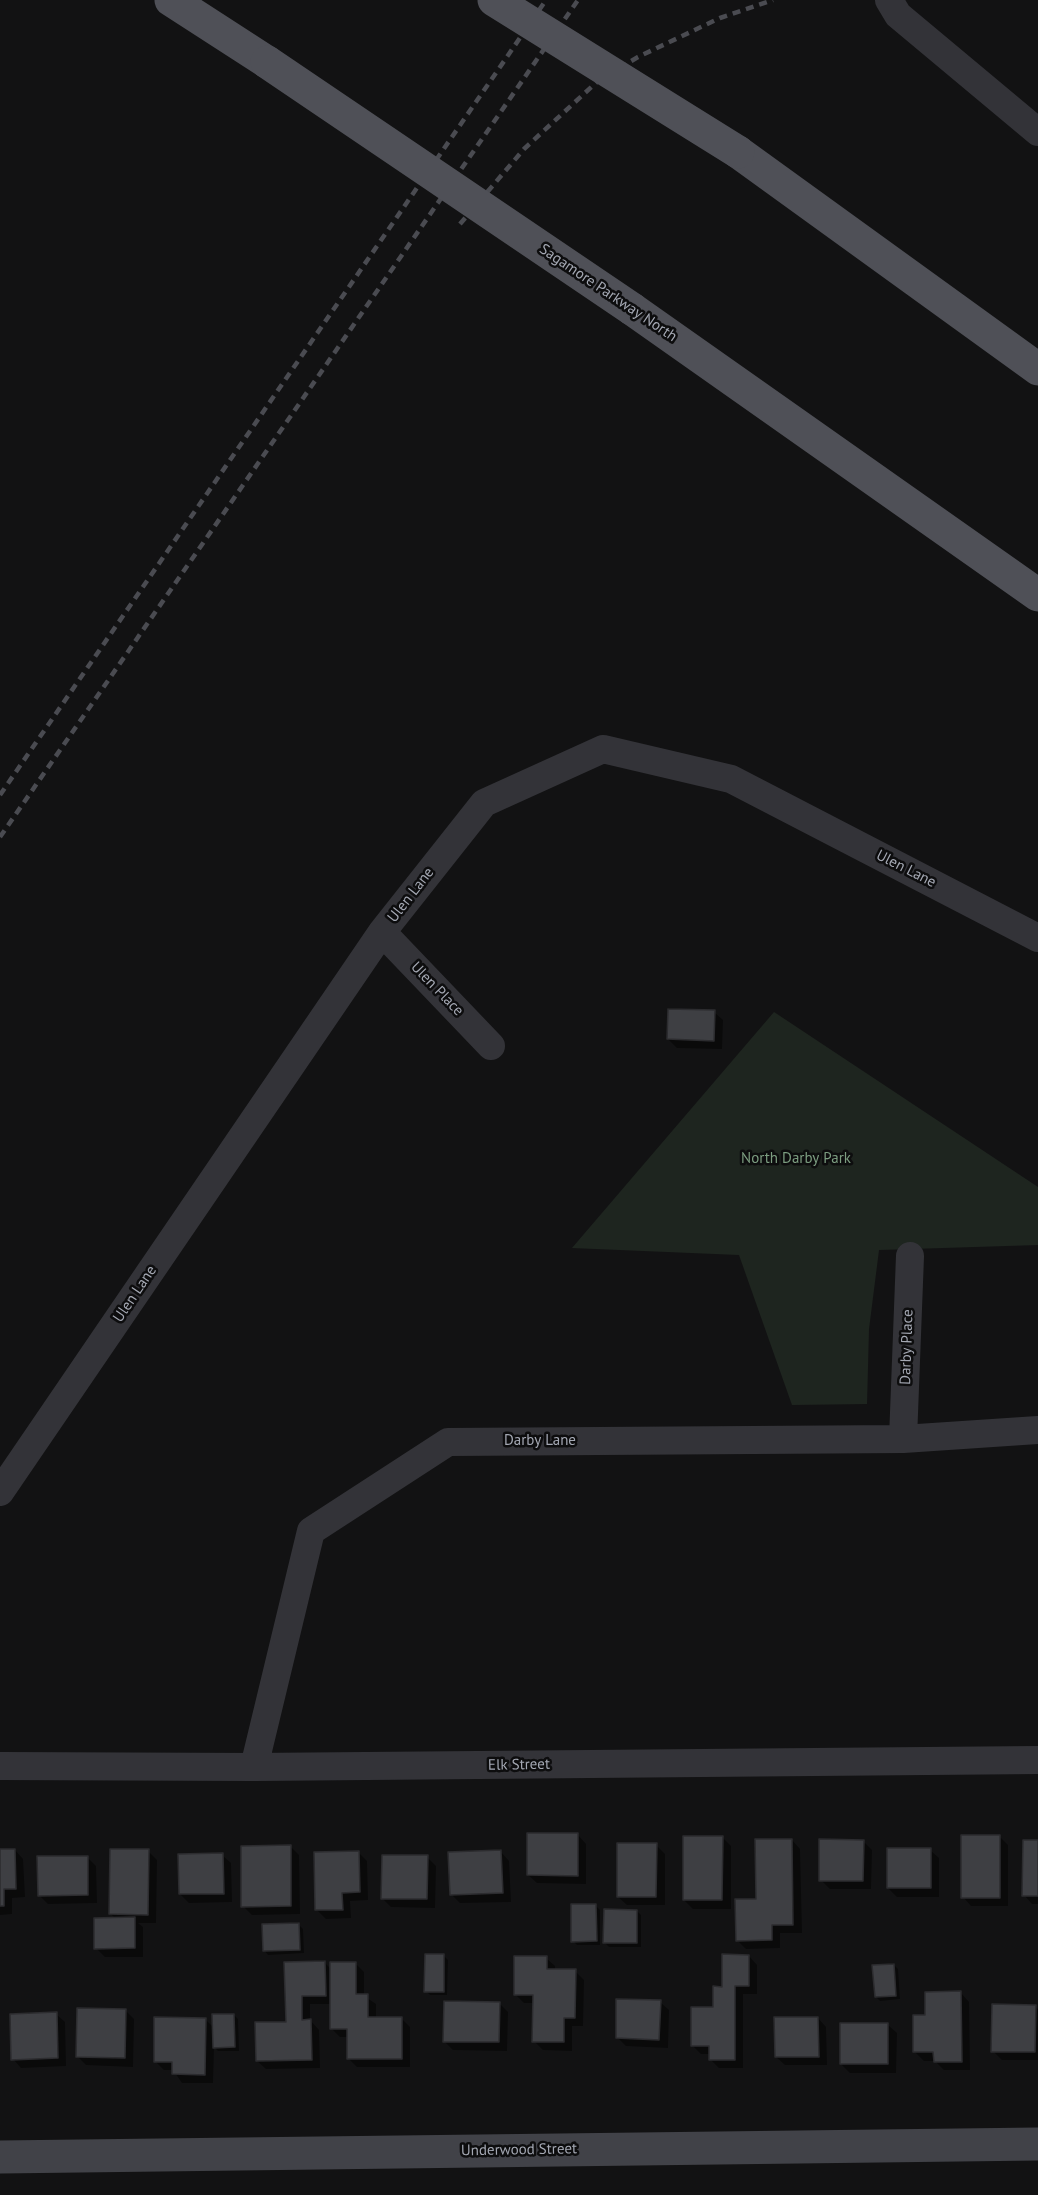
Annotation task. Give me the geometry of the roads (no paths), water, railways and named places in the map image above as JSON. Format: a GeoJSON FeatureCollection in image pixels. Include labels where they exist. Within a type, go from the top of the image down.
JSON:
{"type":"FeatureCollection","features":[{"type":"Feature","properties":{"kind":"main road","name":"Sagamore Parkway North"},"geometry":{"type":"LineString","coordinates":[[171,0],[267,62],[632,309],[1038,595]]}},
{"type":"Feature","properties":{"kind":"main road"},"geometry":{"type":"LineString","coordinates":[[494,0],[738,152],[1038,369]]}},
{"type":"Feature","properties":{"kind":"street"},"geometry":{"type":"LineString","coordinates":[[890,0],[898,15],[1038,132]]}},
{"type":"Feature","properties":{"kind":"street","name":"Ulen Lane"},"geometry":{"type":"LineString","coordinates":[[0,1492],[382,932],[484,803],[603,749],[731,779],[1038,938]]}},
{"type":"Feature","properties":{"kind":"street","name":"Ulen Place"},"geometry":{"type":"LineString","coordinates":[[382,932],[491,1046]]}},
{"type":"Feature","properties":{"kind":"street","name":"Darby Place"},"geometry":{"type":"LineString","coordinates":[[903,1439],[910,1256]]}},
{"type":"Feature","properties":{"kind":"street","name":"Darby Lane"},"geometry":{"type":"LineString","coordinates":[[254,1767],[311,1531],[448,1442],[903,1439],[1038,1430]]}},
{"type":"Feature","properties":{"kind":"street","name":"Elk Street"},"geometry":{"type":"LineString","coordinates":[[0,1766],[254,1767],[1038,1760]]}},
{"type":"Feature","properties":{"kind":"street","name":"Underwood Street"},"geometry":{"type":"LineString","coordinates":[[0,2157],[1038,2144]]}},
{"type":"Feature","properties":{"kind":"railway"},"geometry":{"type":"LineString","coordinates":[[0,795],[546,0]]}},
{"type":"Feature","properties":{"kind":"railway"},"geometry":{"type":"LineString","coordinates":[[0,837],[578,0]]}},
{"type":"Feature","properties":{"kind":"railway"},"geometry":{"type":"LineString","coordinates":[[460,224],[524,149],[599,80],[638,57],[720,18],[773,0]]}},
{"type":"Feature","properties":{"kind":"park label","name":"North Darby Park"},"geometry":{"type":"Point","coordinates":[796,1159]}}]}
